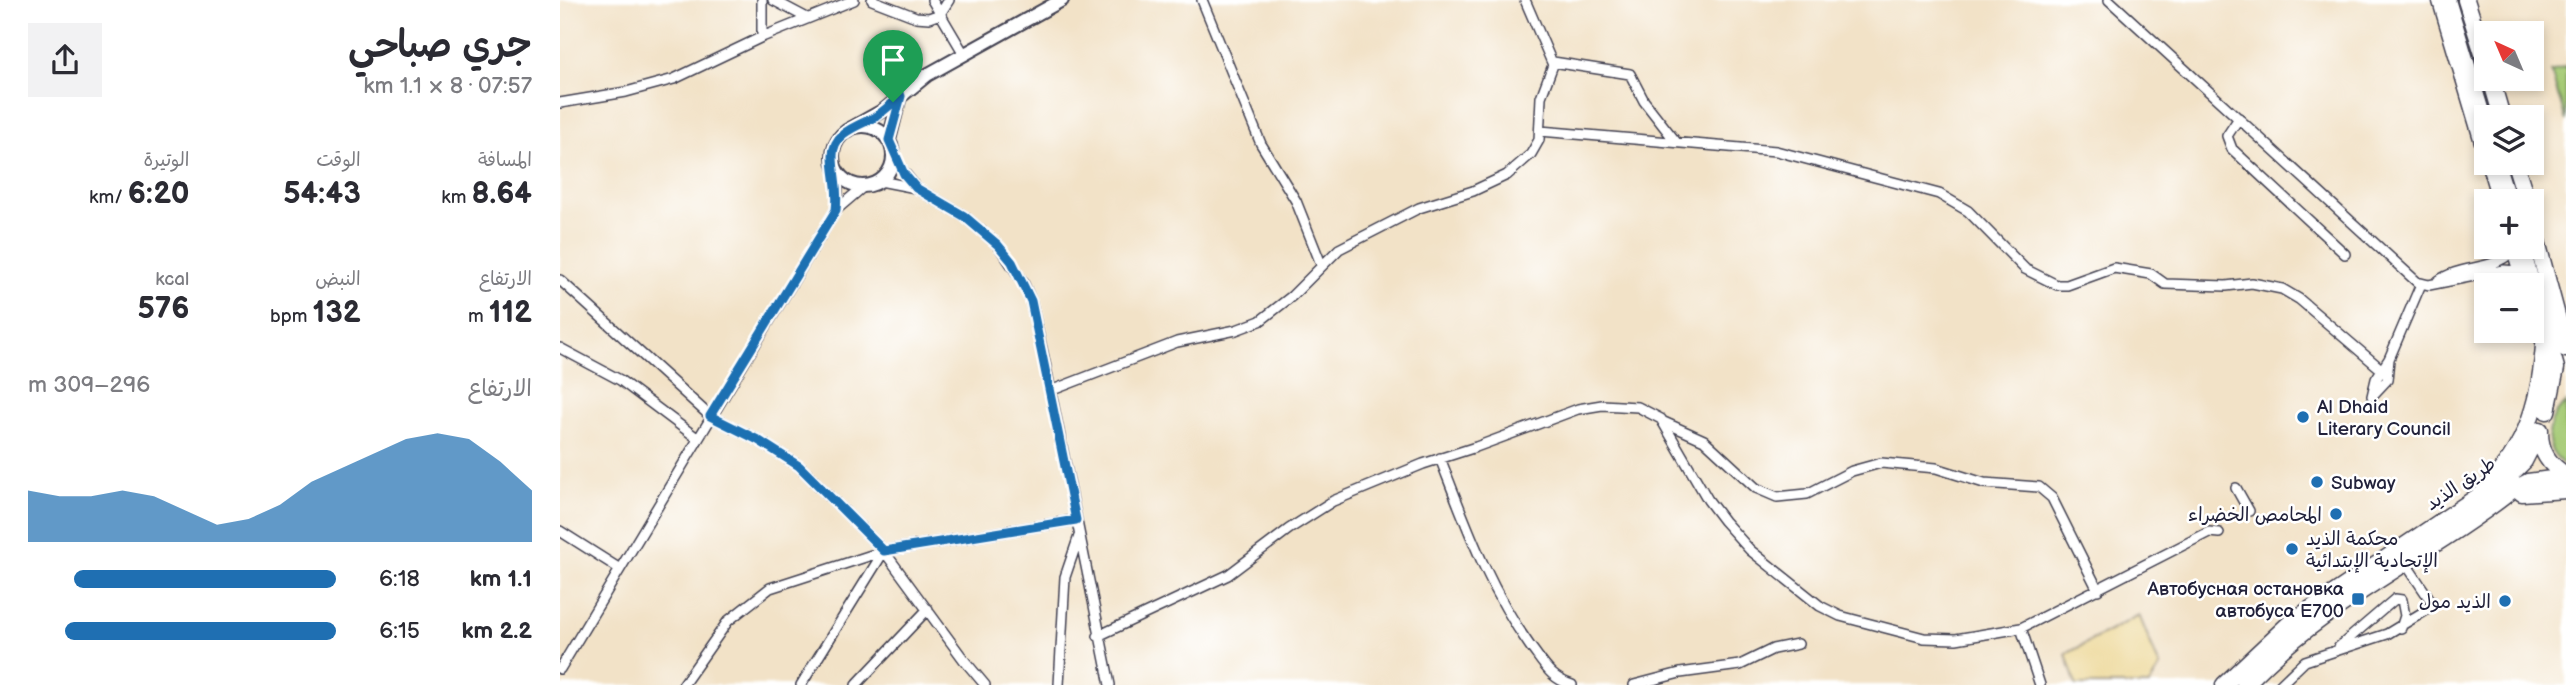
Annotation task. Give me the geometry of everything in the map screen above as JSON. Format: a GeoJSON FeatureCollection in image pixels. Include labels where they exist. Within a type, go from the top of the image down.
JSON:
{"type":"FeatureCollection","features":[{"type":"Feature","properties":{"kind":"highway"},"geometry":{"type":"LineString","coordinates":[[2447,0],[2479,105]]}},
{"type":"Feature","properties":{"kind":"highway"},"geometry":{"type":"LineString","coordinates":[[2466,0],[2474,25]]}},
{"type":"Feature","properties":{"kind":"highway"},"geometry":{"type":"LineString","coordinates":[[2519,259],[2547,327],[2566,349]]}},
{"type":"Feature","properties":{"kind":"highway"},"geometry":{"type":"LineString","coordinates":[[2471,502],[2496,477],[2522,439],[2533,411],[2547,327],[2537,259]]}},
{"type":"Feature","properties":{"kind":"highway","name":"طريق الذيد"},"geometry":{"type":"LineString","coordinates":[[2224,685],[2290,623],[2510,475],[2524,461],[2547,411],[2556,368],[2547,327]]}},
{"type":"Feature","properties":{"kind":"highway"},"geometry":{"type":"LineString","coordinates":[[2547,411],[2566,396]]}},
{"type":"Feature","properties":{"kind":"highway"},"geometry":{"type":"LineString","coordinates":[[2540,430],[2543,452],[2556,469],[2566,476]]}},
{"type":"Feature","properties":{"kind":"highway","name":"طريق الذيد"},"geometry":{"type":"LineString","coordinates":[[2245,685],[2309,627],[2404,561],[2528,482],[2566,476]]}},
{"type":"Feature","properties":{"kind":"highway"},"geometry":{"type":"LineString","coordinates":[[2491,507],[2525,493],[2566,491]]}},
{"type":"Feature","properties":{"kind":"street"},"geometry":{"type":"LineString","coordinates":[[761,37],[762,0]]}},
{"type":"Feature","properties":{"kind":"street"},"geometry":{"type":"LineString","coordinates":[[773,0],[807,19]]}},
{"type":"Feature","properties":{"kind":"street"},"geometry":{"type":"LineString","coordinates":[[560,103],[626,92],[674,79],[761,37],[855,0]]}},
{"type":"Feature","properties":{"kind":"street"},"geometry":{"type":"LineString","coordinates":[[872,0],[916,17],[929,18],[940,14],[949,0]]}},
{"type":"Feature","properties":{"kind":"street"},"geometry":{"type":"LineString","coordinates":[[932,0],[964,54]]}},
{"type":"Feature","properties":{"kind":"street"},"geometry":{"type":"LineString","coordinates":[[836,210],[838,184],[833,150],[836,141],[850,129],[876,116],[927,75],[1062,0]]}},
{"type":"Feature","properties":{"kind":"street"},"geometry":{"type":"LineString","coordinates":[[1202,0],[1261,144],[1296,201],[1321,264]]}},
{"type":"Feature","properties":{"kind":"street"},"geometry":{"type":"LineString","coordinates":[[1050,391],[1177,342],[1236,330],[1260,321],[1292,296],[1321,264],[1339,249],[1400,217],[1430,204],[1473,191],[1507,174],[1531,154],[1540,131],[1541,97],[1553,62],[1525,0]]}},
{"type":"Feature","properties":{"kind":"street"},"geometry":{"type":"LineString","coordinates":[[2109,0],[2421,284],[2437,282],[2458,272],[2496,267],[2518,271],[2516,259]]}},
{"type":"Feature","properties":{"kind":"street"},"geometry":{"type":"LineString","coordinates":[[2437,0],[2493,189]]}},
{"type":"Feature","properties":{"kind":"street"},"geometry":{"type":"LineString","coordinates":[[1553,62],[1630,74],[1644,101],[1676,142]]}},
{"type":"Feature","properties":{"kind":"street"},"geometry":{"type":"LineString","coordinates":[[880,181],[891,167],[891,145],[901,96]]}},
{"type":"Feature","properties":{"kind":"street"},"geometry":{"type":"LineString","coordinates":[[2239,118],[2227,136],[2232,149],[2345,254]]}},
{"type":"Feature","properties":{"kind":"street"},"geometry":{"type":"LineString","coordinates":[[850,129],[872,127],[891,145],[904,174],[916,188],[964,216],[998,245],[1012,262],[1031,301],[1110,685]]}},
{"type":"Feature","properties":{"kind":"street"},"geometry":{"type":"LineString","coordinates":[[1540,131],[1776,151],[1938,194],[1968,211],[2025,269],[2057,285],[2067,285],[2105,270],[2122,268],[2151,274],[2165,284],[2225,286],[2252,283],[2286,290],[2381,369]]}},
{"type":"Feature","properties":{"kind":"street"},"geometry":{"type":"LineString","coordinates":[[835,168],[843,180],[863,187]]}},
{"type":"Feature","properties":{"kind":"street"},"geometry":{"type":"LineString","coordinates":[[560,669],[836,210],[863,187],[880,181],[916,188]]}},
{"type":"Feature","properties":{"kind":"street"},"geometry":{"type":"LineString","coordinates":[[2496,267],[2504,259]]}},
{"type":"Feature","properties":{"kind":"street"},"geometry":{"type":"LineString","coordinates":[[560,280],[710,416],[758,440],[799,466],[884,551],[985,685]]}},
{"type":"Feature","properties":{"kind":"street"},"geometry":{"type":"LineString","coordinates":[[2389,359],[2381,369],[2372,396],[2386,380],[2389,359],[2421,284]]}},
{"type":"Feature","properties":{"kind":"street"},"geometry":{"type":"LineString","coordinates":[[560,348],[620,380],[697,438]]}},
{"type":"Feature","properties":{"kind":"street"},"geometry":{"type":"LineString","coordinates":[[1098,636],[1228,575],[1325,505],[1389,476],[1594,405],[1633,406],[1652,412],[1664,422],[1704,440],[1756,488],[1777,497],[1807,494],[1852,471],[1881,463],[1936,468],[1984,482],[2039,487],[2052,498],[2098,590]]}},
{"type":"Feature","properties":{"kind":"street"},"geometry":{"type":"LineString","coordinates":[[1664,422],[1709,500],[1724,521],[1753,552],[1828,611],[1928,639],[1956,639],[2021,628],[2209,532],[2219,533]]}},
{"type":"Feature","properties":{"kind":"street"},"geometry":{"type":"LineString","coordinates":[[1440,458],[1484,570],[1504,610],[1548,672],[1572,685]]}},
{"type":"Feature","properties":{"kind":"street"},"geometry":{"type":"LineString","coordinates":[[2236,488],[2249,511]]}},
{"type":"Feature","properties":{"kind":"street"},"geometry":{"type":"LineString","coordinates":[[683,685],[712,640],[747,604],[771,588],[884,551],[1076,520]]}},
{"type":"Feature","properties":{"kind":"street"},"geometry":{"type":"LineString","coordinates":[[560,531],[620,569]]}},
{"type":"Feature","properties":{"kind":"street"},"geometry":{"type":"LineString","coordinates":[[1059,685],[1065,577],[1079,536]]}},
{"type":"Feature","properties":{"kind":"street"},"geometry":{"type":"LineString","coordinates":[[801,685],[884,551]]}},
{"type":"Feature","properties":{"kind":"street"},"geometry":{"type":"LineString","coordinates":[[2280,685],[2305,661],[2401,628],[2432,605],[2404,561]]}},
{"type":"Feature","properties":{"kind":"street"},"geometry":{"type":"LineString","coordinates":[[2337,648],[2395,598],[2404,604],[2401,628]]}},
{"type":"Feature","properties":{"kind":"street"},"geometry":{"type":"LineString","coordinates":[[856,685],[928,609]]}},
{"type":"Feature","properties":{"kind":"street"},"geometry":{"type":"LineString","coordinates":[[2021,628],[2040,685]]}},
{"type":"Feature","properties":{"kind":"street"},"geometry":{"type":"LineString","coordinates":[[1634,685],[1688,672],[1740,665],[1773,649],[1798,644]]}},
{"type":"Feature","properties":{"kind":"green space"},"geometry":{"type":"Polygon","coordinates":[[[2566,67],[2566,121],[2551,72],[2566,67]]]}},
{"type":"Feature","properties":{"kind":"green space"},"geometry":{"type":"Polygon","coordinates":[[[2566,403],[2566,466],[2552,452],[2549,435],[2554,418],[2566,403]]]}},
{"type":"Feature","properties":{"kind":"sand"},"geometry":{"type":"Polygon","coordinates":[[[2139,615],[2160,667],[2149,685],[2076,685],[2066,654],[2139,615]]]}},
{"type":"Feature","properties":{"kind":"place","name":"Al Dhaid Literary Council"},"geometry":{"type":"Point","coordinates":[2303,417]}},
{"type":"Feature","properties":{"kind":"place","name":"Subway"},"geometry":{"type":"Point","coordinates":[2317,482]}},
{"type":"Feature","properties":{"kind":"place","name":"المحامص الخضراء"},"geometry":{"type":"Point","coordinates":[2336,514]}},
{"type":"Feature","properties":{"kind":"place","name":"محكمة الذيد الإتحادية الإبتدائية"},"geometry":{"type":"Point","coordinates":[2292,549]}},
{"type":"Feature","properties":{"kind":"place","name":"Автобусная остановка автобуса Е700"},"geometry":{"type":"Point","coordinates":[2358,599]}},
{"type":"Feature","properties":{"kind":"place","name":"الذيد مول"},"geometry":{"type":"Point","coordinates":[2505,601]}},
{"type":"Feature","properties":{"kind":"route"},"geometry":{"type":"LineString","coordinates":[[901,96],[892,120],[889,140],[904,174],[916,188],[964,216],[998,245],[1023,282],[1031,301],[1044,358],[1076,520],[884,551],[799,466],[758,440],[710,416],[836,210],[838,184],[833,150],[836,141],[842,134],[876,116],[893,102],[901,96]]}}]}
